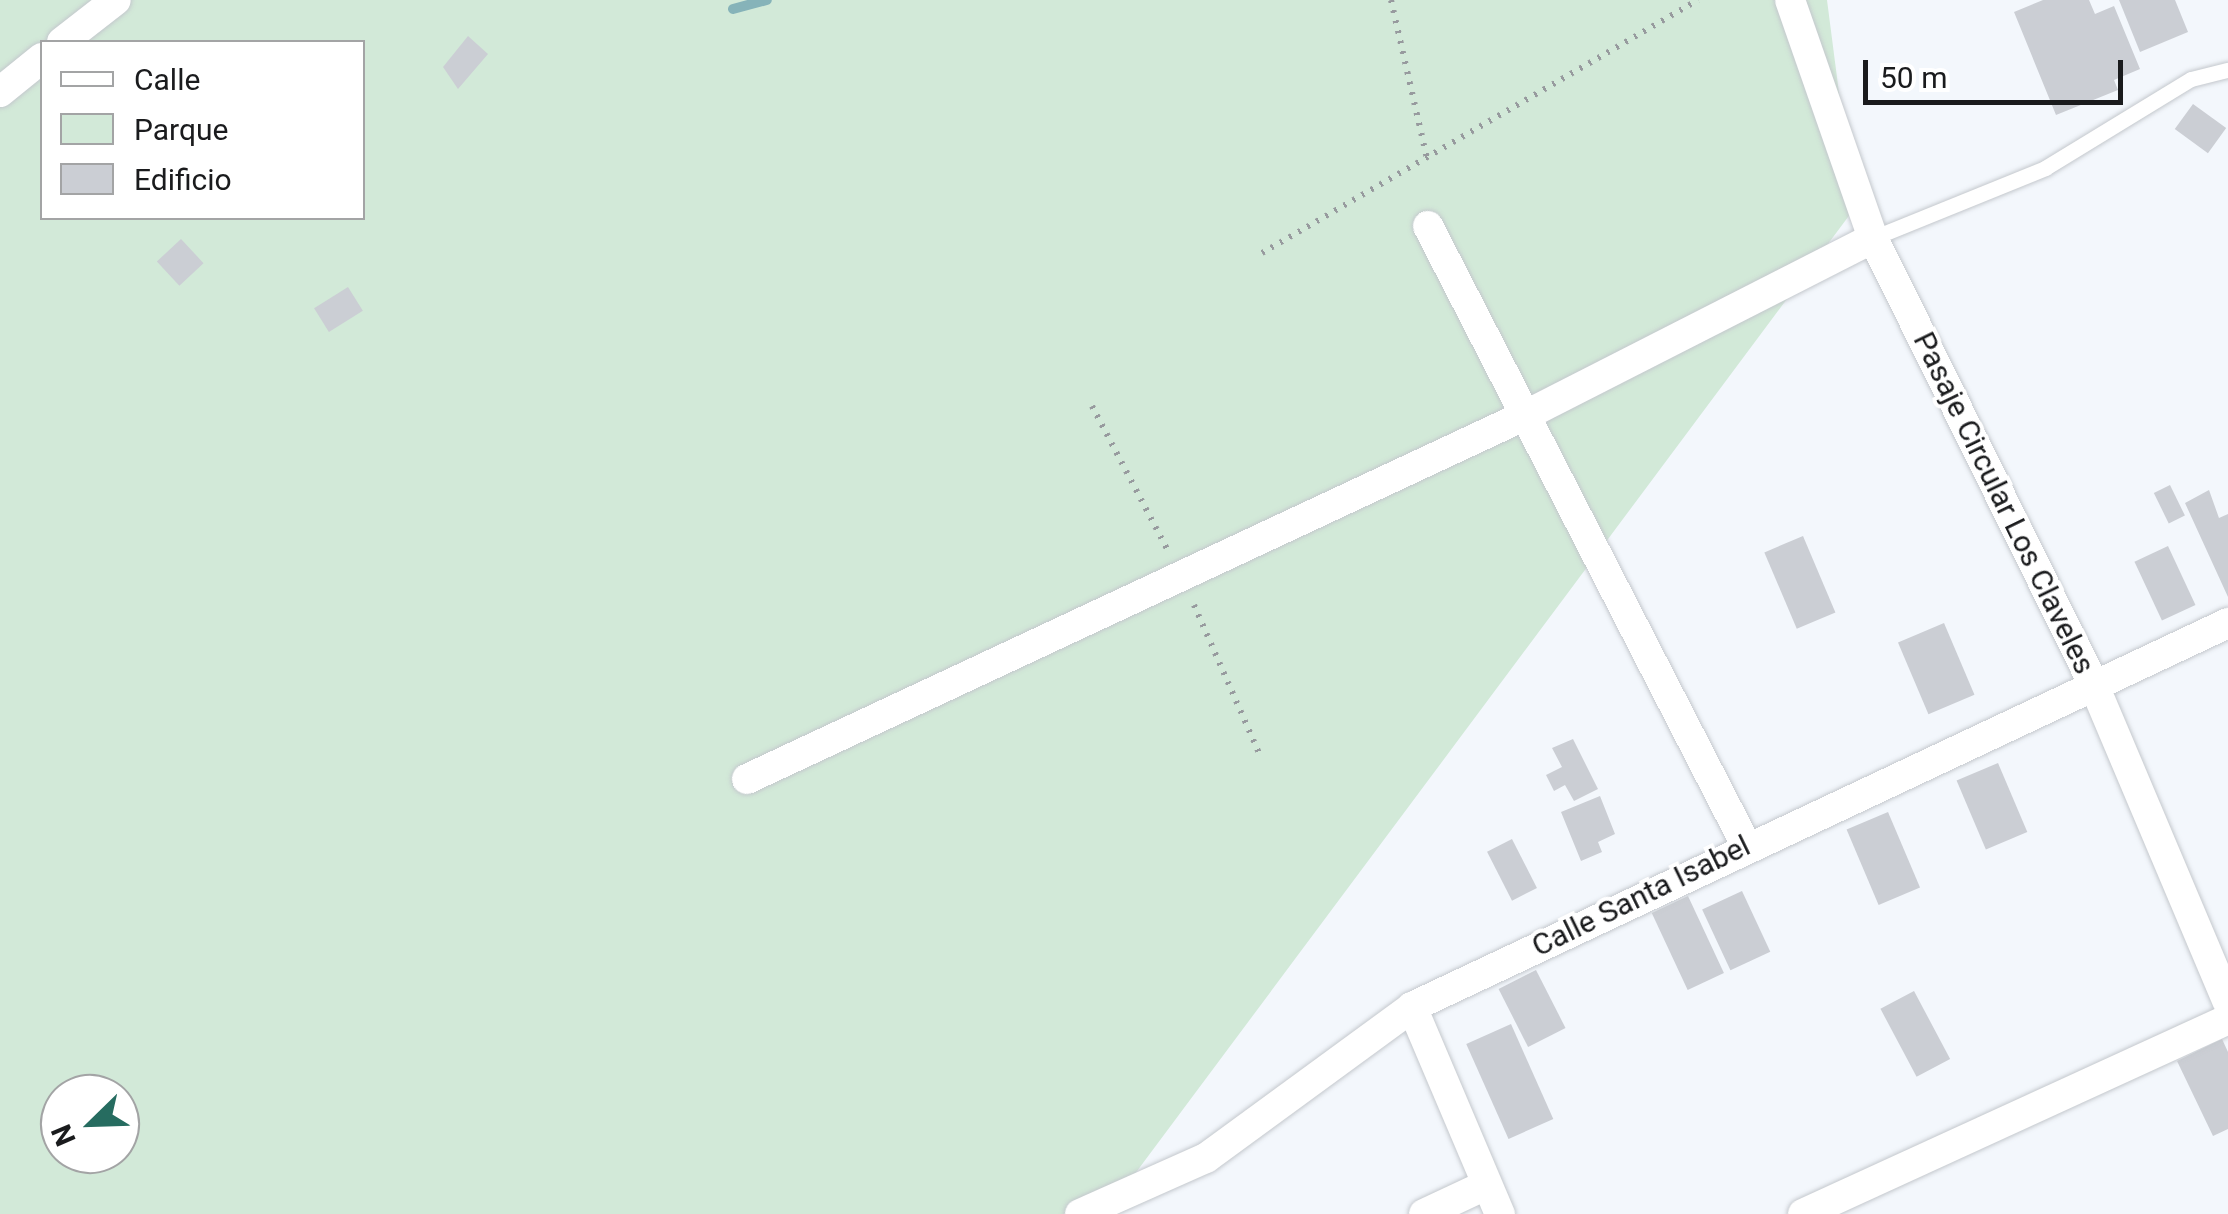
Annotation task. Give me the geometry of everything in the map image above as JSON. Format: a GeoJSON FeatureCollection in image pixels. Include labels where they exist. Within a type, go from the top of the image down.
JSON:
{"type":"FeatureCollection","features":[{"type":"Feature","properties":{"kind":"street"},"geometry":{"type":"LineString","coordinates":[[65,40],[116,0]]}},
{"type":"Feature","properties":{"kind":"street","name":"Pasaje Circular Los Claveles"},"geometry":{"type":"LineString","coordinates":[[1790,0],[1874,238],[2093,683],[2228,1002]]}},
{"type":"Feature","properties":{"kind":"street"},"geometry":{"type":"LineString","coordinates":[[0,92],[40,60]]}},
{"type":"Feature","properties":{"kind":"street"},"geometry":{"type":"LineString","coordinates":[[1428,226],[1746,845]]}},
{"type":"Feature","properties":{"kind":"street"},"geometry":{"type":"LineString","coordinates":[[747,778],[1526,416],[1874,238]]}},
{"type":"Feature","properties":{"kind":"street","name":"Calle Santa Isabel"},"geometry":{"type":"LineString","coordinates":[[1080,1214],[1206,1158],[1412,1007],[1746,845],[2228,622]]}},
{"type":"Feature","properties":{"kind":"street"},"geometry":{"type":"LineString","coordinates":[[1412,1007],[1500,1214]]}},
{"type":"Feature","properties":{"kind":"street"},"geometry":{"type":"LineString","coordinates":[[1804,1214],[2228,1018]]}},
{"type":"Feature","properties":{"kind":"street"},"geometry":{"type":"LineString","coordinates":[[1424,1214],[1486,1185]]}},
{"type":"Feature","properties":{"kind":"lane"},"geometry":{"type":"LineString","coordinates":[[1874,238],[2045,168],[2191,78],[2228,70]]}},
{"type":"Feature","properties":{"kind":"path"},"geometry":{"type":"LineString","coordinates":[[1390,0],[1427,158]]}},
{"type":"Feature","properties":{"kind":"path"},"geometry":{"type":"LineString","coordinates":[[1262,253],[1698,0]]}},
{"type":"Feature","properties":{"kind":"green space"},"geometry":{"type":"Polygon","coordinates":[[[0,0],[1827,0],[1854,209],[1105,1214],[0,1214],[0,0]]]}},
{"type":"Feature","properties":{"kind":"building"},"geometry":{"type":"Polygon","coordinates":[[[2043,0],[2089,0],[2095,14],[2114,6],[2140,69],[2114,80],[2118,90],[2056,115],[2014,12],[2043,0]]]}},
{"type":"Feature","properties":{"kind":"building"},"geometry":{"type":"Polygon","coordinates":[[[2119,0],[2175,0],[2188,32],[2140,52],[2119,0]]]}},
{"type":"Feature","properties":{"kind":"building"},"geometry":{"type":"Polygon","coordinates":[[[468,36],[488,54],[458,89],[443,67],[468,36]]]}},
{"type":"Feature","properties":{"kind":"building"},"geometry":{"type":"Polygon","coordinates":[[[2193,104],[2226,128],[2208,153],[2175,129],[2193,104]]]}},
{"type":"Feature","properties":{"kind":"building"},"geometry":{"type":"Polygon","coordinates":[[[181,239],[204,263],[179,286],[157,262],[181,239]]]}},
{"type":"Feature","properties":{"kind":"building"},"geometry":{"type":"Polygon","coordinates":[[[348,287],[363,311],[329,332],[314,308],[348,287]]]}},
{"type":"Feature","properties":{"kind":"building"},"geometry":{"type":"Polygon","coordinates":[[[2170,485],[2185,516],[2169,523],[2154,493],[2170,485]]]}},
{"type":"Feature","properties":{"kind":"building"},"geometry":{"type":"Polygon","coordinates":[[[2209,490],[2219,518],[2228,514],[2228,597],[2185,503],[2209,490]]]}},
{"type":"Feature","properties":{"kind":"building"},"geometry":{"type":"Polygon","coordinates":[[[1803,536],[1835,612],[1797,629],[1764,552],[1803,536]]]}},
{"type":"Feature","properties":{"kind":"building"},"geometry":{"type":"Polygon","coordinates":[[[2168,546],[2195,605],[2162,621],[2134,562],[2168,546]]]}},
{"type":"Feature","properties":{"kind":"building"},"geometry":{"type":"Polygon","coordinates":[[[1944,623],[1974,695],[1928,714],[1898,643],[1944,623]]]}},
{"type":"Feature","properties":{"kind":"building"},"geometry":{"type":"Polygon","coordinates":[[[1573,739],[1598,789],[1574,801],[1565,785],[1554,791],[1546,775],[1562,767],[1552,748],[1573,739]]]}},
{"type":"Feature","properties":{"kind":"building"},"geometry":{"type":"Polygon","coordinates":[[[1998,763],[2027,832],[1986,850],[1957,781],[1998,763]]]}},
{"type":"Feature","properties":{"kind":"building"},"geometry":{"type":"Polygon","coordinates":[[[1600,796],[1615,834],[1598,842],[1602,852],[1581,861],[1561,812],[1600,796]]]}},
{"type":"Feature","properties":{"kind":"building"},"geometry":{"type":"Polygon","coordinates":[[[1888,812],[1920,887],[1879,905],[1847,830],[1888,812]]]}},
{"type":"Feature","properties":{"kind":"building"},"geometry":{"type":"Polygon","coordinates":[[[1512,839],[1537,888],[1512,901],[1487,852],[1512,839]]]}},
{"type":"Feature","properties":{"kind":"building"},"geometry":{"type":"Polygon","coordinates":[[[1742,891],[1770,952],[1730,970],[1702,910],[1742,891]]]}},
{"type":"Feature","properties":{"kind":"building"},"geometry":{"type":"Polygon","coordinates":[[[1688,896],[1724,973],[1688,990],[1652,913],[1688,896]]]}},
{"type":"Feature","properties":{"kind":"building"},"geometry":{"type":"Polygon","coordinates":[[[1536,970],[1566,1028],[1528,1047],[1499,989],[1536,970]]]}},
{"type":"Feature","properties":{"kind":"building"},"geometry":{"type":"Polygon","coordinates":[[[1914,991],[1950,1059],[1917,1077],[1880,1009],[1914,991]]]}},
{"type":"Feature","properties":{"kind":"building"},"geometry":{"type":"Polygon","coordinates":[[[1511,1024],[1553,1119],[1509,1139],[1466,1044],[1511,1024]]]}},
{"type":"Feature","properties":{"kind":"building"},"geometry":{"type":"Polygon","coordinates":[[[2222,1039],[2228,1052],[2228,1129],[2213,1136],[2177,1061],[2222,1039]]]}},
{"type":"Feature","properties":{"kind":"waterway"},"geometry":{"type":"LineString","coordinates":[[733,9],[767,0]]}}]}
